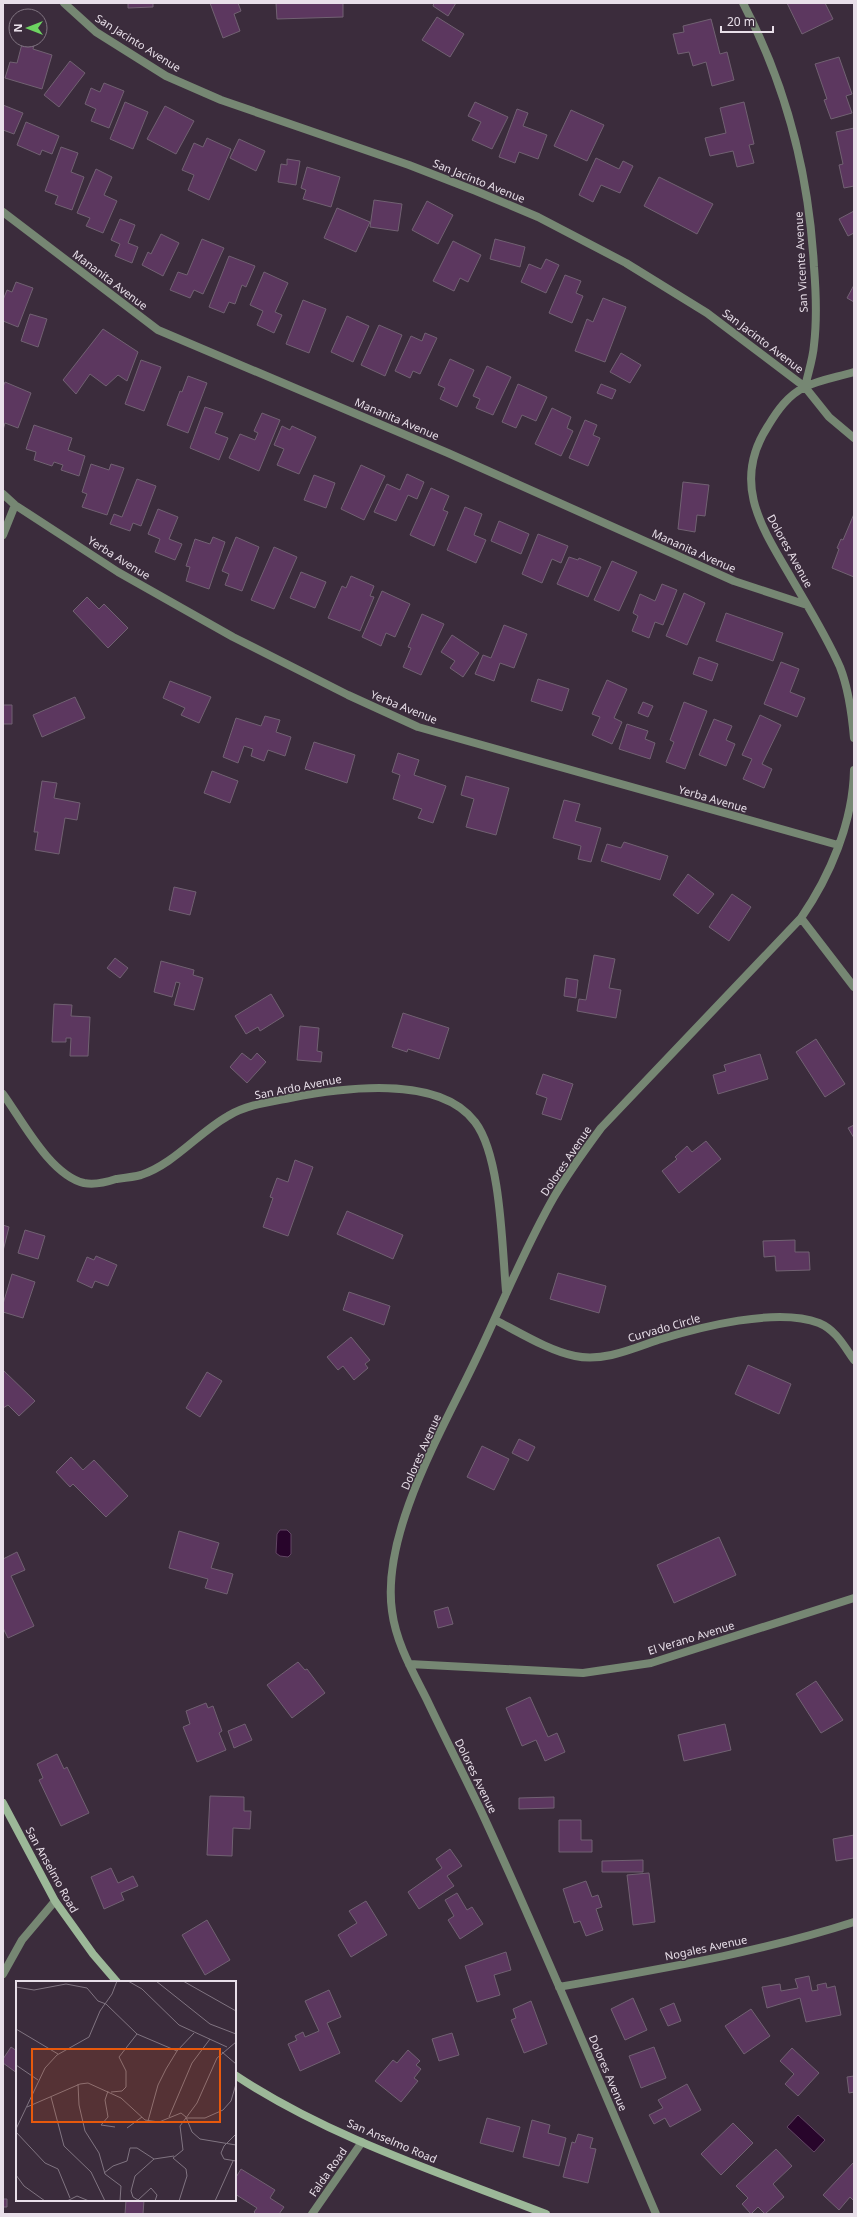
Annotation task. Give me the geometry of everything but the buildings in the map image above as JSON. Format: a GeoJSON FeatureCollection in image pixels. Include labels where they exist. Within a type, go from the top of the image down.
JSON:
{"type":"FeatureCollection","features":[{"type":"Feature","properties":{"kind":"street","name":"San Jacinto Avenue"},"geometry":{"type":"LineString","coordinates":[[64,3],[96,32],[166,76],[221,100],[409,164],[476,191],[538,217],[626,263],[707,313],[805,387],[829,417],[854,438]]}},
{"type":"Feature","properties":{"kind":"street","name":"San Vicente Avenue"},"geometry":{"type":"LineString","coordinates":[[743,3],[773,70],[791,123],[804,178],[812,233],[816,290],[814,346],[805,387]]}},
{"type":"Feature","properties":{"kind":"street","name":"Mananita Avenue"},"geometry":{"type":"LineString","coordinates":[[3,212],[158,330],[448,453],[734,581],[807,605]]}},
{"type":"Feature","properties":{"kind":"street","name":"Dolores Avenue"},"geometry":{"type":"LineString","coordinates":[[854,372],[805,387],[790,397],[764,432],[756,446],[752,460],[751,479],[752,494],[762,528],[807,605],[840,668],[853,719],[854,738]]}},
{"type":"Feature","properties":{"kind":"street","name":"Yerba Avenue"},"geometry":{"type":"LineString","coordinates":[[3,494],[15,505],[118,572],[233,637],[348,695],[418,727],[838,845]]}},
{"type":"Feature","properties":{"kind":"street"},"geometry":{"type":"LineString","coordinates":[[3,535],[15,505]]}},
{"type":"Feature","properties":{"kind":"street","name":"Dolores Avenue"},"geometry":{"type":"LineString","coordinates":[[656,2214],[559,1986],[482,1813],[402,1649],[392,1612],[391,1579],[395,1549],[400,1530],[420,1476],[495,1320],[506,1292],[553,1199],[577,1160],[601,1128],[801,918],[826,878],[838,845],[848,812],[854,770]]}},
{"type":"Feature","properties":{"kind":"street"},"geometry":{"type":"LineString","coordinates":[[801,918],[854,987]]}},
{"type":"Feature","properties":{"kind":"street","name":"San Ardo Avenue"},"geometry":{"type":"LineString","coordinates":[[3,1094],[41,1151],[73,1179],[85,1183],[104,1182],[141,1174],[173,1157],[228,1116],[257,1104],[336,1090],[382,1088],[409,1090],[447,1101],[462,1109],[475,1122],[491,1154],[506,1292]]}},
{"type":"Feature","properties":{"kind":"street","name":"Curvado Circle"},"geometry":{"type":"LineString","coordinates":[[495,1320],[557,1350],[576,1356],[595,1356],[615,1355],[692,1329],[752,1320],[795,1317],[820,1324],[842,1340],[854,1360]]}},
{"type":"Feature","properties":{"kind":"street","name":"El Verano Avenue"},"geometry":{"type":"LineString","coordinates":[[409,1664],[583,1673],[651,1663],[854,1598]]}},
{"type":"Feature","properties":{"kind":"street","name":"San Anselmo Road"},"geometry":{"type":"LineString","coordinates":[[3,1803],[55,1901],[93,1954],[115,1981]]}},
{"type":"Feature","properties":{"kind":"street"},"geometry":{"type":"LineString","coordinates":[[3,1974],[22,1940],[55,1901]]}},
{"type":"Feature","properties":{"kind":"street","name":"Nogales Avenue"},"geometry":{"type":"LineString","coordinates":[[559,1986],[716,1959],[806,1937],[854,1922]]}},
{"type":"Feature","properties":{"kind":"street","name":"San Anselmo Road"},"geometry":{"type":"LineString","coordinates":[[236,2076],[253,2087],[362,2142],[546,2214]]}},
{"type":"Feature","properties":{"kind":"street","name":"Falda Road"},"geometry":{"type":"LineString","coordinates":[[312,2214],[362,2142]]}},
{"type":"Feature","properties":{"kind":"shaded area"},"geometry":{"type":"Polygon","coordinates":[[[280,1530],[287,1530],[291,1534],[291,1554],[288,1557],[280,1556],[276,1553],[277,1534],[280,1530]]]}},
{"type":"Feature","properties":{"kind":"shaded area"},"geometry":{"type":"Polygon","coordinates":[[[798,2115],[825,2140],[814,2152],[787,2127],[798,2115]]]}}]}
